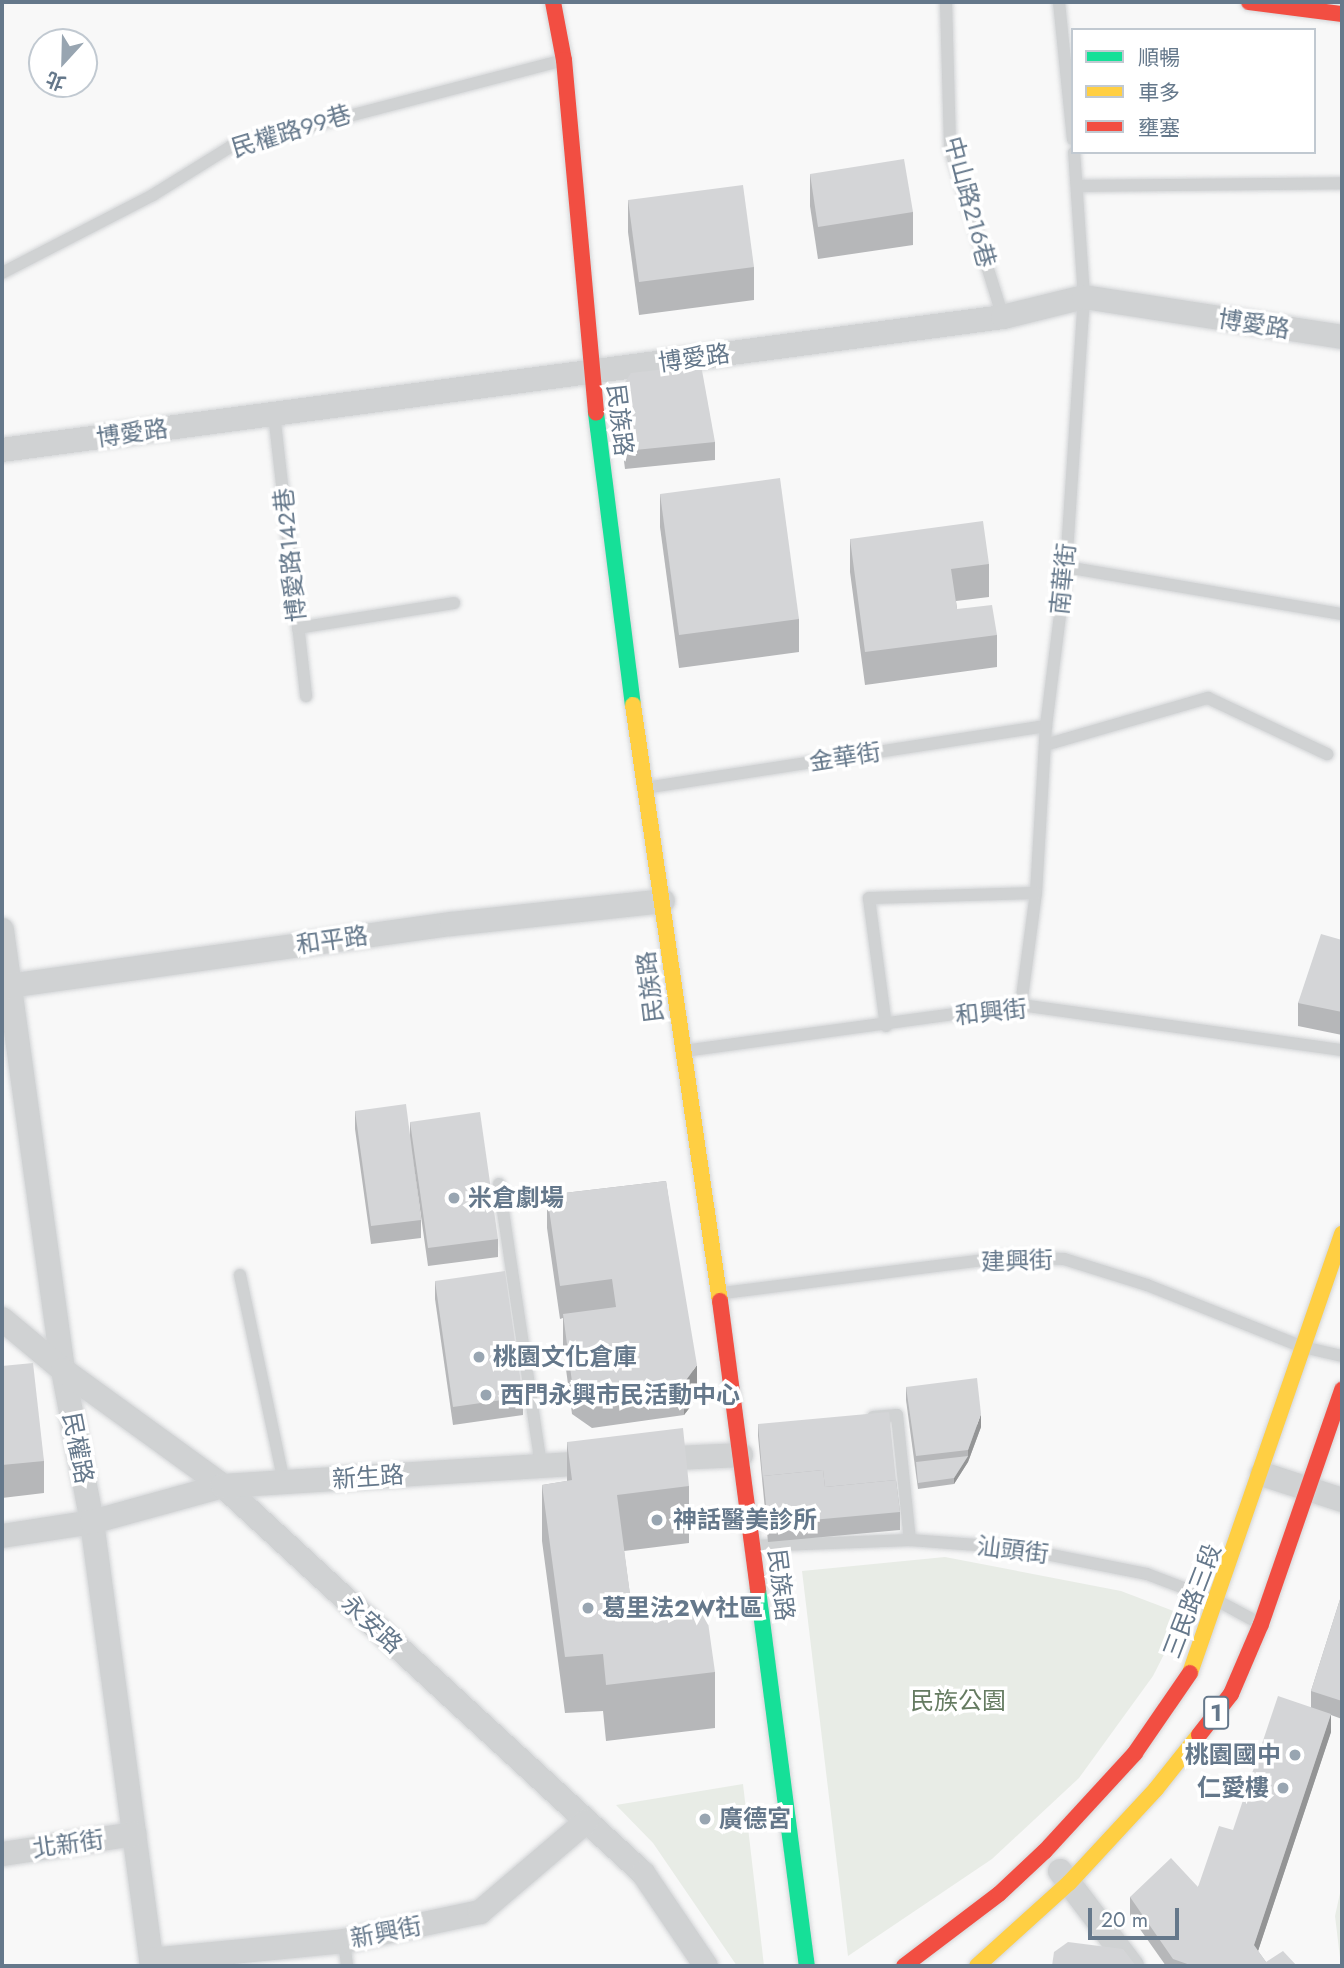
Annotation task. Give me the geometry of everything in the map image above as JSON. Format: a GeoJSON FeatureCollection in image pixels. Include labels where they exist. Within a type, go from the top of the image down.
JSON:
{"type":"FeatureCollection","features":[{"type":"Feature","properties":{"kind":"main road","name":"民族路"},"geometry":{"type":"LineString","coordinates":[[553,2],[564,60],[591,372],[644,788],[663,901],[680,1052],[743,1427],[741,1455],[807,1966]]}},
{"type":"Feature","properties":{"kind":"main road"},"geometry":{"type":"LineString","coordinates":[[1249,2],[1342,14]]}},
{"type":"Feature","properties":{"kind":"main road","name":"三民路三段"},"geometry":{"type":"LineString","coordinates":[[904,1966],[999,1894],[1045,1850],[1135,1753],[1194,1668],[1342,1234]]}},
{"type":"Feature","properties":{"kind":"main road","name":"1"},"geometry":{"type":"LineString","coordinates":[[977,1966],[1069,1883],[1156,1789],[1231,1694],[1261,1624],[1342,1390]]}},
{"type":"Feature","properties":{"kind":"street","name":"博愛路"},"geometry":{"type":"LineString","coordinates":[[2,450],[1003,317],[1084,297],[1342,337]]}},
{"type":"Feature","properties":{"kind":"street","name":"和平路"},"geometry":{"type":"LineString","coordinates":[[5,986],[452,924],[663,901]]}},
{"type":"Feature","properties":{"kind":"street","name":"民權路"},"geometry":{"type":"LineString","coordinates":[[2,930],[5,986],[63,1370],[92,1522],[152,1963]]}},
{"type":"Feature","properties":{"kind":"street","name":"永安路"},"geometry":{"type":"LineString","coordinates":[[2,1319],[63,1370],[223,1486],[643,1873],[706,1966]]}},
{"type":"Feature","properties":{"kind":"street","name":"新生路"},"geometry":{"type":"LineString","coordinates":[[2,1536],[92,1522],[223,1486],[741,1455]]}},
{"type":"Feature","properties":{"kind":"street"},"geometry":{"type":"LineString","coordinates":[[1262,1475],[1342,1500]]}},
{"type":"Feature","properties":{"kind":"street","name":"新興街"},"geometry":{"type":"LineString","coordinates":[[152,1963],[344,1941],[480,1912],[587,1821]]}},
{"type":"Feature","properties":{"kind":"street","name":"北新街"},"geometry":{"type":"LineString","coordinates":[[2,1854],[135,1834]]}},
{"type":"Feature","properties":{"kind":"street"},"geometry":{"type":"LineString","coordinates":[[1045,1850],[1132,1966]]}},
{"type":"Feature","properties":{"kind":"lane","name":"中山路216巷"},"geometry":{"type":"LineString","coordinates":[[946,2],[950,148],[1003,317]]}},
{"type":"Feature","properties":{"kind":"lane"},"geometry":{"type":"LineString","coordinates":[[1059,2],[1071,119]]}},
{"type":"Feature","properties":{"kind":"lane","name":"民權路99巷"},"geometry":{"type":"LineString","coordinates":[[2,273],[153,195],[230,147],[564,60]]}},
{"type":"Feature","properties":{"kind":"lane","name":"南華街"},"geometry":{"type":"LineString","coordinates":[[1021,1004],[1036,893],[1046,726],[1066,567],[1084,297],[1074,154]]}},
{"type":"Feature","properties":{"kind":"lane"},"geometry":{"type":"LineString","coordinates":[[1077,186],[1342,183]]}},
{"type":"Feature","properties":{"kind":"lane","name":"博愛路142巷"},"geometry":{"type":"LineString","coordinates":[[274,414],[306,696]]}},
{"type":"Feature","properties":{"kind":"lane"},"geometry":{"type":"LineString","coordinates":[[1066,567],[1342,614]]}},
{"type":"Feature","properties":{"kind":"lane"},"geometry":{"type":"LineString","coordinates":[[298,628],[454,603]]}},
{"type":"Feature","properties":{"kind":"lane"},"geometry":{"type":"LineString","coordinates":[[1045,746],[1208,698],[1327,754]]}},
{"type":"Feature","properties":{"kind":"lane","name":"金華街"},"geometry":{"type":"LineString","coordinates":[[644,788],[1046,726]]}},
{"type":"Feature","properties":{"kind":"lane"},"geometry":{"type":"LineString","coordinates":[[886,1026],[869,898],[1036,893]]}},
{"type":"Feature","properties":{"kind":"lane","name":"和興街"},"geometry":{"type":"LineString","coordinates":[[680,1052],[886,1026],[1021,1004],[1342,1050]]}},
{"type":"Feature","properties":{"kind":"lane"},"geometry":{"type":"LineString","coordinates":[[499,1184],[541,1465]]}},
{"type":"Feature","properties":{"kind":"lane","name":"建興街"},"geometry":{"type":"LineString","coordinates":[[719,1294],[1009,1257],[1064,1259],[1147,1285],[1303,1347],[1342,1356]]}},
{"type":"Feature","properties":{"kind":"lane"},"geometry":{"type":"LineString","coordinates":[[240,1275],[285,1482]]}},
{"type":"Feature","properties":{"kind":"lane"},"geometry":{"type":"LineString","coordinates":[[857,1418],[897,1415],[911,1540]]}},
{"type":"Feature","properties":{"kind":"lane","name":"汕頭街"},"geometry":{"type":"LineString","coordinates":[[753,1546],[911,1540],[1016,1548],[1147,1574],[1218,1601],[1261,1624]]}},
{"type":"Feature","properties":{"kind":"lane"},"geometry":{"type":"LineString","coordinates":[[344,1941],[347,1966]]}},
{"type":"Feature","properties":{"kind":"green space","name":"民族公園"},"geometry":{"type":"Polygon","coordinates":[[[945,1557],[1121,1591],[1184,1615],[1153,1676],[1079,1778],[992,1859],[848,1956],[802,1571],[945,1557]]]}},
{"type":"Feature","properties":{"kind":"green space"},"geometry":{"type":"Polygon","coordinates":[[[743,1784],[764,1966],[737,1966],[653,1843],[616,1805],[743,1784]]]}},
{"type":"Feature","properties":{"kind":"green space"},"geometry":{"type":"Polygon","coordinates":[[[1342,1884],[1342,1966],[1341,1966],[1335,1916],[1342,1884]]]}},
{"type":"Feature","properties":{"kind":"building"},"geometry":{"type":"Polygon","coordinates":[[[904,159],[913,212],[818,227],[810,174],[904,159]]]}},
{"type":"Feature","properties":{"kind":"building"},"geometry":{"type":"Polygon","coordinates":[[[743,185],[754,267],[639,282],[628,200],[743,185]]]}},
{"type":"Feature","properties":{"kind":"building"},"geometry":{"type":"Polygon","coordinates":[[[701,365],[715,442],[625,451],[618,393],[631,373],[701,365]]]}},
{"type":"Feature","properties":{"kind":"building"},"geometry":{"type":"Polygon","coordinates":[[[780,478],[799,619],[679,635],[660,494],[780,478]]]}},
{"type":"Feature","properties":{"kind":"building"},"geometry":{"type":"Polygon","coordinates":[[[983,521],[989,564],[951,569],[957,609],[992,605],[997,635],[865,652],[850,539],[983,521]]]}},
{"type":"Feature","properties":{"kind":"building"},"geometry":{"type":"Polygon","coordinates":[[[1321,934],[1342,940],[1342,1012],[1298,1003],[1321,934]]]}},
{"type":"Feature","properties":{"kind":"building"},"geometry":{"type":"Polygon","coordinates":[[[406,1104],[421,1220],[371,1226],[355,1111],[406,1104]]]}},
{"type":"Feature","properties":{"kind":"building","name":"米倉劇場"},"geometry":{"type":"Polygon","coordinates":[[[480,1112],[498,1239],[428,1248],[410,1122],[480,1112]]]}},
{"type":"Feature","properties":{"kind":"building"},"geometry":{"type":"Polygon","coordinates":[[[666,1181],[697,1365],[684,1383],[592,1395],[572,1382],[563,1314],[616,1307],[612,1279],[560,1286],[547,1195],[666,1181]]]}},
{"type":"Feature","properties":{"kind":"building","name":"桃園文化倉庫"},"geometry":{"type":"Polygon","coordinates":[[[505,1271],[523,1397],[453,1407],[435,1281],[505,1271]]]}},
{"type":"Feature","properties":{"kind":"building"},"geometry":{"type":"Polygon","coordinates":[[[33,1363],[44,1461],[2,1465],[2,1366],[33,1363]]]}},
{"type":"Feature","properties":{"kind":"building"},"geometry":{"type":"Polygon","coordinates":[[[977,1378],[981,1414],[968,1450],[916,1456],[906,1387],[977,1378]]]}},
{"type":"Feature","properties":{"kind":"building"},"geometry":{"type":"Polygon","coordinates":[[[889,1412],[896,1480],[825,1487],[823,1470],[763,1476],[763,1481],[758,1424],[889,1412]]]}},
{"type":"Feature","properties":{"kind":"building"},"geometry":{"type":"Polygon","coordinates":[[[683,1428],[689,1486],[617,1495],[633,1617],[706,1608],[715,1672],[606,1685],[603,1654],[565,1657],[542,1485],[572,1480],[567,1442],[683,1428]]]}},
{"type":"Feature","properties":{"kind":"building"},"geometry":{"type":"Polygon","coordinates":[[[968,1456],[954,1478],[918,1483],[916,1462],[968,1456]]]}},
{"type":"Feature","properties":{"kind":"building"},"geometry":{"type":"Polygon","coordinates":[[[823,1470],[825,1487],[896,1480],[900,1512],[768,1524],[763,1476],[823,1470]]]}},
{"type":"Feature","properties":{"kind":"building"},"geometry":{"type":"Polygon","coordinates":[[[1342,1593],[1342,1701],[1311,1691],[1342,1593]]]}},
{"type":"Feature","properties":{"kind":"building","name":"仁愛樓"},"geometry":{"type":"Polygon","coordinates":[[[1278,1696],[1331,1714],[1254,1945],[1266,1962],[1283,1951],[1297,1966],[1193,1966],[1173,1959],[1130,1897],[1171,1858],[1198,1887],[1219,1826],[1233,1830],[1278,1696]]]}},
{"type":"Feature","properties":{"kind":"building"},"geometry":{"type":"Polygon","coordinates":[[[1068,1942],[1123,1949],[1136,1966],[1052,1966],[1054,1952],[1068,1942]]]}},
{"type":"Feature","properties":{"kind":"traffic: fast"},"geometry":{"type":"LineString","coordinates":[[596,413],[633,705]]}},
{"type":"Feature","properties":{"kind":"traffic: fast"},"geometry":{"type":"LineString","coordinates":[[758,1590],[807,1966]]}},
{"type":"Feature","properties":{"kind":"traffic: slow"},"geometry":{"type":"LineString","coordinates":[[633,705],[720,1301]]}},
{"type":"Feature","properties":{"kind":"traffic: slow"},"geometry":{"type":"LineString","coordinates":[[1190,1673],[1342,1234]]}},
{"type":"Feature","properties":{"kind":"traffic: slow"},"geometry":{"type":"LineString","coordinates":[[977,1966],[1069,1883],[1156,1789],[1199,1735]]}},
{"type":"Feature","properties":{"kind":"traffic: jam"},"geometry":{"type":"LineString","coordinates":[[553,2],[564,60],[596,413]]}},
{"type":"Feature","properties":{"kind":"traffic: jam"},"geometry":{"type":"LineString","coordinates":[[1249,2],[1342,14]]}},
{"type":"Feature","properties":{"kind":"traffic: jam"},"geometry":{"type":"LineString","coordinates":[[720,1301],[758,1590]]}},
{"type":"Feature","properties":{"kind":"traffic: jam"},"geometry":{"type":"LineString","coordinates":[[1199,1735],[1231,1694],[1261,1624],[1342,1390]]}},
{"type":"Feature","properties":{"kind":"traffic: jam"},"geometry":{"type":"LineString","coordinates":[[904,1966],[999,1894],[1045,1851],[1135,1753],[1190,1673]]}},
{"type":"Feature","properties":{"kind":"place","name":"米倉劇場"},"geometry":{"type":"Point","coordinates":[454,1198]}},
{"type":"Feature","properties":{"kind":"place","name":"桃園文化倉庫"},"geometry":{"type":"Point","coordinates":[479,1357]}},
{"type":"Feature","properties":{"kind":"place","name":"西門永興市民活動中心"},"geometry":{"type":"Point","coordinates":[486,1395]}},
{"type":"Feature","properties":{"kind":"place","name":"神話醫美診所"},"geometry":{"type":"Point","coordinates":[657,1520]}},
{"type":"Feature","properties":{"kind":"place","name":"葛里法2W社區"},"geometry":{"type":"Point","coordinates":[588,1608]}},
{"type":"Feature","properties":{"kind":"place","name":"桃園國中"},"geometry":{"type":"Point","coordinates":[1295,1755]}},
{"type":"Feature","properties":{"kind":"place","name":"仁愛樓"},"geometry":{"type":"Point","coordinates":[1283,1788]}},
{"type":"Feature","properties":{"kind":"place","name":"廣德宮"},"geometry":{"type":"Point","coordinates":[705,1819]}}]}
